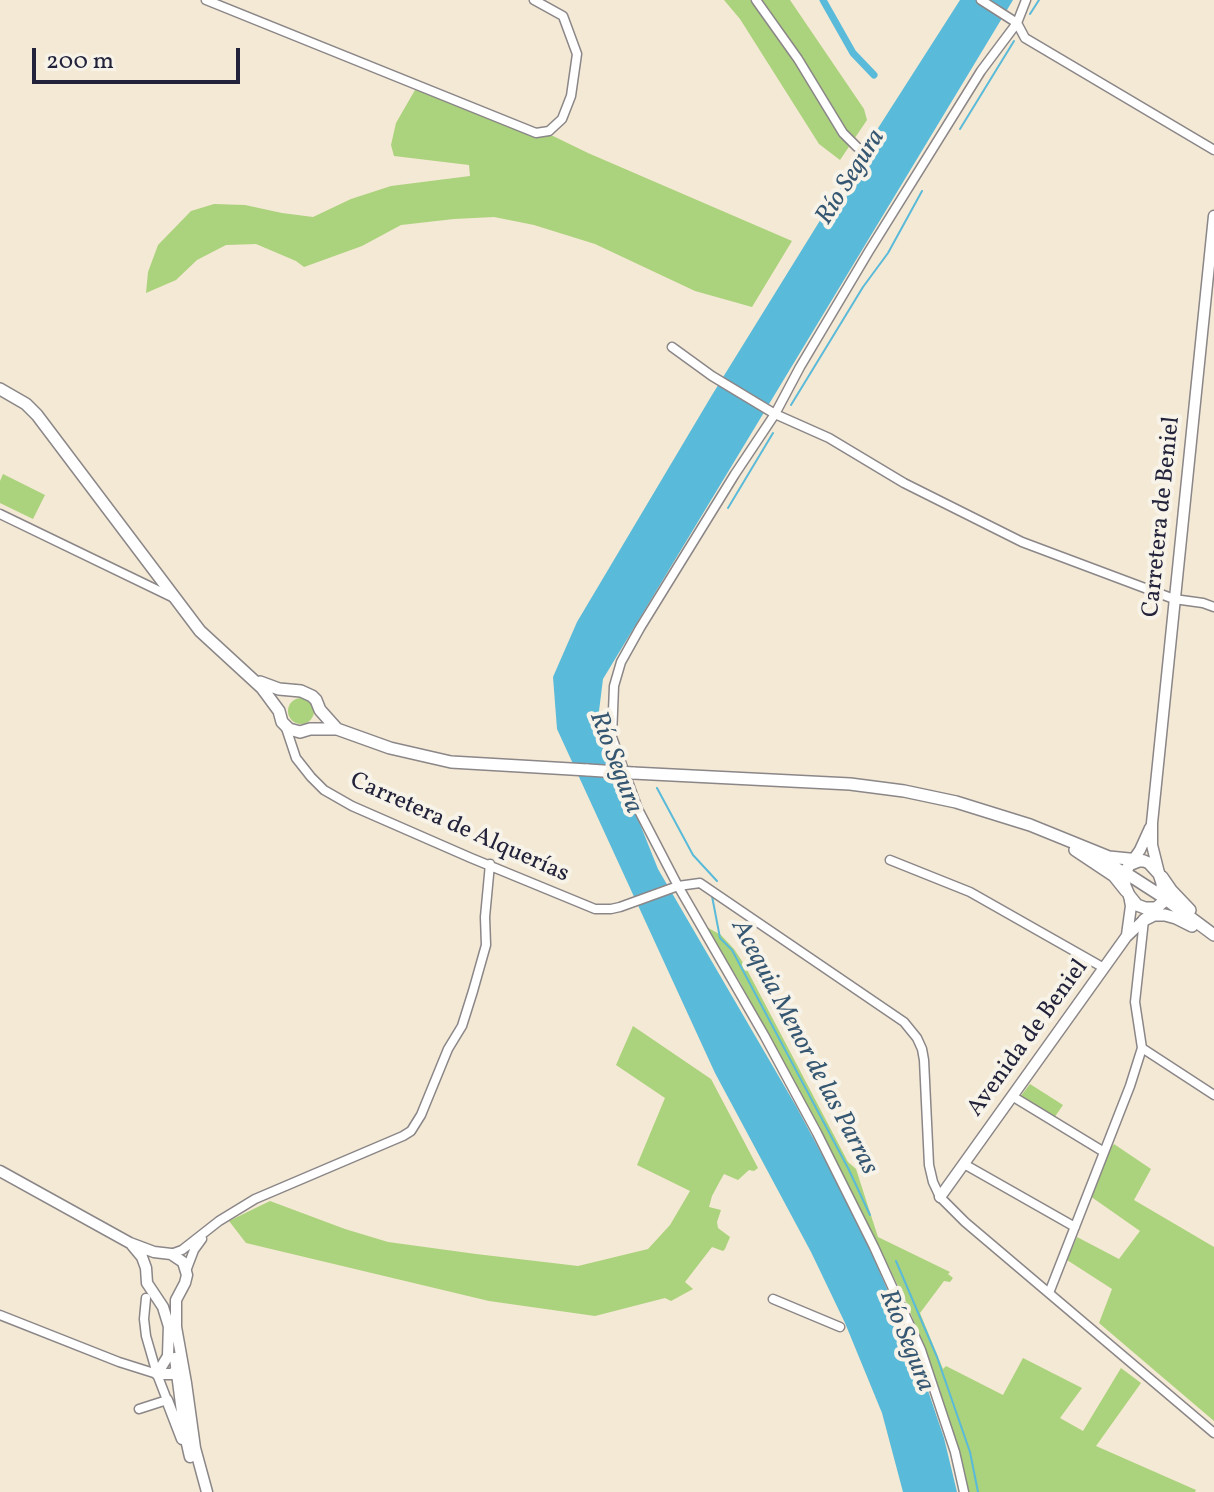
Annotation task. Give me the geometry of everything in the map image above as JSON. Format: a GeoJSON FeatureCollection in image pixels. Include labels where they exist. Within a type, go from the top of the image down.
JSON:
{"type":"FeatureCollection","features":[{"type":"Feature","properties":{"kind":"highway"},"geometry":{"type":"LineString","coordinates":[[0,389],[26,404],[37,415],[200,631],[262,688],[279,711],[285,726],[294,731],[337,729],[390,748],[451,762],[850,784],[904,791],[969,805],[1109,857],[1152,865],[1214,935]]}},
{"type":"Feature","properties":{"kind":"highway"},"geometry":{"type":"LineString","coordinates":[[246,673],[264,684],[312,696],[337,729]]}},
{"type":"Feature","properties":{"kind":"highway"},"geometry":{"type":"LineString","coordinates":[[279,711],[284,699],[294,692]]}},
{"type":"Feature","properties":{"kind":"highway"},"geometry":{"type":"LineString","coordinates":[[308,730],[318,721],[320,710]]}},
{"type":"Feature","properties":{"kind":"highway"},"geometry":{"type":"LineString","coordinates":[[1039,829],[1102,867],[1129,895],[1153,910],[1214,935]]}},
{"type":"Feature","properties":{"kind":"highway"},"geometry":{"type":"LineString","coordinates":[[1129,895],[1124,882],[1133,861]]}},
{"type":"Feature","properties":{"kind":"highway"},"geometry":{"type":"LineString","coordinates":[[1133,861],[1153,910],[1214,935]]}},
{"type":"Feature","properties":{"kind":"highway"},"geometry":{"type":"LineString","coordinates":[[1153,910],[1159,874]]}},
{"type":"Feature","properties":{"kind":"main road","name":"Carretera de Beniel"},"geometry":{"type":"LineString","coordinates":[[1152,823],[1214,216]]}},
{"type":"Feature","properties":{"kind":"main road"},"geometry":{"type":"LineString","coordinates":[[1133,861],[1152,823]]}},
{"type":"Feature","properties":{"kind":"main road"},"geometry":{"type":"LineString","coordinates":[[1152,823],[1154,856],[1159,874]]}},
{"type":"Feature","properties":{"kind":"main road"},"geometry":{"type":"LineString","coordinates":[[1126,937],[1131,906],[1129,895]]}},
{"type":"Feature","properties":{"kind":"main road","name":"Avenida de Beniel"},"geometry":{"type":"LineString","coordinates":[[940,1197],[1126,937],[1153,910]]}},
{"type":"Feature","properties":{"kind":"main road"},"geometry":{"type":"LineString","coordinates":[[0,1171],[130,1243],[180,1259],[186,1271],[185,1283],[176,1300],[178,1339],[195,1448],[206,1492]]}},
{"type":"Feature","properties":{"kind":"main road"},"geometry":{"type":"LineString","coordinates":[[130,1243],[142,1257],[150,1295],[163,1307],[169,1322],[185,1435],[194,1468]]}},
{"type":"Feature","properties":{"kind":"main road"},"geometry":{"type":"LineString","coordinates":[[146,1268],[153,1258],[166,1254]]}},
{"type":"Feature","properties":{"kind":"main road"},"geometry":{"type":"LineString","coordinates":[[150,1295],[167,1295],[181,1289]]}},
{"type":"Feature","properties":{"kind":"main road"},"geometry":{"type":"LineString","coordinates":[[169,1322],[168,1356],[157,1374],[168,1375],[176,1371],[179,1365],[178,1339]]}},
{"type":"Feature","properties":{"kind":"main road"},"geometry":{"type":"LineString","coordinates":[[167,1400],[206,1492]]}},
{"type":"Feature","properties":{"kind":"street"},"geometry":{"type":"LineString","coordinates":[[206,0],[536,133],[549,131],[562,119],[571,96],[577,54],[563,16],[534,0]]}},
{"type":"Feature","properties":{"kind":"street"},"geometry":{"type":"LineString","coordinates":[[756,0],[798,59],[843,133],[857,147]]}},
{"type":"Feature","properties":{"kind":"street"},"geometry":{"type":"LineString","coordinates":[[981,0],[1017,23],[1025,38],[1214,150]]}},
{"type":"Feature","properties":{"kind":"street"},"geometry":{"type":"LineString","coordinates":[[964,1492],[955,1452],[921,1350],[874,1247],[778,1060],[678,886],[638,809],[612,737],[614,686],[621,662],[640,628],[775,414],[877,238],[981,71],[1017,23],[1026,0]]}},
{"type":"Feature","properties":{"kind":"street"},"geometry":{"type":"LineString","coordinates":[[672,347],[712,376],[775,414],[829,438],[904,483],[1022,542],[1174,599],[1214,607]]}},
{"type":"Feature","properties":{"kind":"street"},"geometry":{"type":"LineString","coordinates":[[0,514],[176,600]]}},
{"type":"Feature","properties":{"kind":"street","name":"Carretera de Alquerías"},"geometry":{"type":"LineString","coordinates":[[285,726],[296,758],[311,777],[334,797],[595,909],[611,909],[678,886]]}},
{"type":"Feature","properties":{"kind":"street"},"geometry":{"type":"LineString","coordinates":[[293,750],[308,730]]}},
{"type":"Feature","properties":{"kind":"street"},"geometry":{"type":"LineString","coordinates":[[890,860],[970,892],[1104,968]]}},
{"type":"Feature","properties":{"kind":"street"},"geometry":{"type":"LineString","coordinates":[[166,1254],[192,1242],[255,1199],[411,1131],[421,1115],[448,1049],[462,1026],[473,991],[486,945],[490,864]]}},
{"type":"Feature","properties":{"kind":"street"},"geometry":{"type":"LineString","coordinates":[[678,886],[700,883],[710,889],[904,1022],[917,1038],[924,1060],[929,1165],[940,1197],[965,1222],[1214,1433]]}},
{"type":"Feature","properties":{"kind":"street"},"geometry":{"type":"LineString","coordinates":[[1049,1293],[1142,1048],[1135,1002],[1153,910]]}},
{"type":"Feature","properties":{"kind":"street"},"geometry":{"type":"LineString","coordinates":[[1142,1048],[1214,1095]]}},
{"type":"Feature","properties":{"kind":"street"},"geometry":{"type":"LineString","coordinates":[[1012,1096],[1104,1152]]}},
{"type":"Feature","properties":{"kind":"street"},"geometry":{"type":"LineString","coordinates":[[964,1164],[1075,1227]]}},
{"type":"Feature","properties":{"kind":"street"},"geometry":{"type":"LineString","coordinates":[[186,1271],[199,1242],[219,1221]]}},
{"type":"Feature","properties":{"kind":"street"},"geometry":{"type":"LineString","coordinates":[[139,1409],[167,1400],[146,1336],[144,1319],[150,1295]]}},
{"type":"Feature","properties":{"kind":"street"},"geometry":{"type":"LineString","coordinates":[[773,1299],[840,1327]]}},
{"type":"Feature","properties":{"kind":"street"},"geometry":{"type":"LineString","coordinates":[[0,1315],[157,1374]]}},
{"type":"Feature","properties":{"kind":"green space"},"geometry":{"type":"Polygon","coordinates":[[[724,0],[790,0],[864,109],[867,120],[840,160],[819,144],[740,19],[724,0]]]}},
{"type":"Feature","properties":{"kind":"green space"},"geometry":{"type":"Polygon","coordinates":[[[415,90],[553,136],[792,241],[752,307],[695,291],[595,244],[534,225],[494,217],[401,225],[362,246],[304,267],[256,244],[226,245],[197,260],[176,280],[146,293],[148,272],[158,245],[191,211],[214,204],[245,205],[313,217],[351,199],[391,186],[470,176],[469,165],[394,156],[391,145],[396,123],[415,90]]]}},
{"type":"Feature","properties":{"kind":"green space"},"geometry":{"type":"Polygon","coordinates":[[[3,474],[45,495],[33,519],[0,503],[3,474]]]}},
{"type":"Feature","properties":{"kind":"green space"},"geometry":{"type":"Polygon","coordinates":[[[301,698],[310,702],[314,711],[310,720],[301,724],[292,720],[288,711],[292,702],[301,698]]]}},
{"type":"Feature","properties":{"kind":"green space"},"geometry":{"type":"Polygon","coordinates":[[[703,925],[721,935],[744,964],[848,1162],[856,1169],[878,1237],[950,1272],[948,1274],[953,1278],[950,1282],[944,1281],[920,1313],[943,1369],[946,1366],[1003,1395],[1023,1358],[1082,1388],[1060,1418],[1083,1431],[1121,1368],[1141,1383],[1096,1446],[1195,1492],[969,1492],[940,1391],[908,1306],[740,982],[703,925]]]}},
{"type":"Feature","properties":{"kind":"green space"},"geometry":{"type":"Polygon","coordinates":[[[633,1026],[711,1079],[758,1168],[749,1170],[738,1180],[724,1174],[709,1207],[721,1210],[718,1228],[730,1237],[725,1249],[712,1247],[685,1282],[693,1289],[671,1301],[665,1298],[595,1316],[489,1301],[246,1243],[229,1221],[270,1201],[388,1242],[476,1254],[578,1266],[648,1249],[670,1225],[690,1191],[637,1165],[665,1098],[616,1065],[633,1026]]]}},
{"type":"Feature","properties":{"kind":"green space"},"geometry":{"type":"Polygon","coordinates":[[[1030,1084],[1063,1105],[1054,1118],[1020,1097],[1030,1084]]]}},
{"type":"Feature","properties":{"kind":"green space"},"geometry":{"type":"Polygon","coordinates":[[[1114,1144],[1151,1169],[1134,1200],[1214,1247],[1214,1421],[1099,1323],[1112,1289],[1067,1260],[1077,1237],[1119,1259],[1140,1231],[1090,1196],[1107,1153],[1114,1144]]]}},
{"type":"Feature","properties":{"kind":"water","name":"Río Segura"},"geometry":{"type":"Polygon","coordinates":[[[960,0],[1013,0],[603,679],[598,719],[658,869],[796,1106],[858,1222],[917,1358],[944,1438],[957,1492],[903,1492],[882,1413],[845,1323],[811,1252],[715,1073],[557,729],[553,677],[577,622],[712,395],[960,0]]]}},
{"type":"Feature","properties":{"kind":"waterway"},"geometry":{"type":"LineString","coordinates":[[823,0],[853,53],[874,75]]}},
{"type":"Feature","properties":{"kind":"waterway","name":"Acequia Menor de las Parras"},"geometry":{"type":"LineString","coordinates":[[1030,14],[1039,0]]}},
{"type":"Feature","properties":{"kind":"waterway","name":"Acequia Menor de las Parras"},"geometry":{"type":"LineString","coordinates":[[960,129],[1014,41]]}},
{"type":"Feature","properties":{"kind":"waterway","name":"Acequia Menor de las Parras"},"geometry":{"type":"LineString","coordinates":[[791,405],[863,287],[888,253],[922,191]]}},
{"type":"Feature","properties":{"kind":"waterway","name":"Acequia Menor de las Parras"},"geometry":{"type":"LineString","coordinates":[[728,508],[773,433]]}},
{"type":"Feature","properties":{"kind":"waterway","name":"Acequia Menor de las Parras"},"geometry":{"type":"LineString","coordinates":[[657,788],[693,855],[717,881]]}},
{"type":"Feature","properties":{"kind":"waterway","name":"Acequia Menor de las Parras"},"geometry":{"type":"LineString","coordinates":[[712,896],[720,938],[732,950],[870,1215]]}},
{"type":"Feature","properties":{"kind":"waterway","name":"Acequia Menor de las Parras"},"geometry":{"type":"LineString","coordinates":[[896,1261],[937,1357],[970,1452],[978,1492]]}}]}
